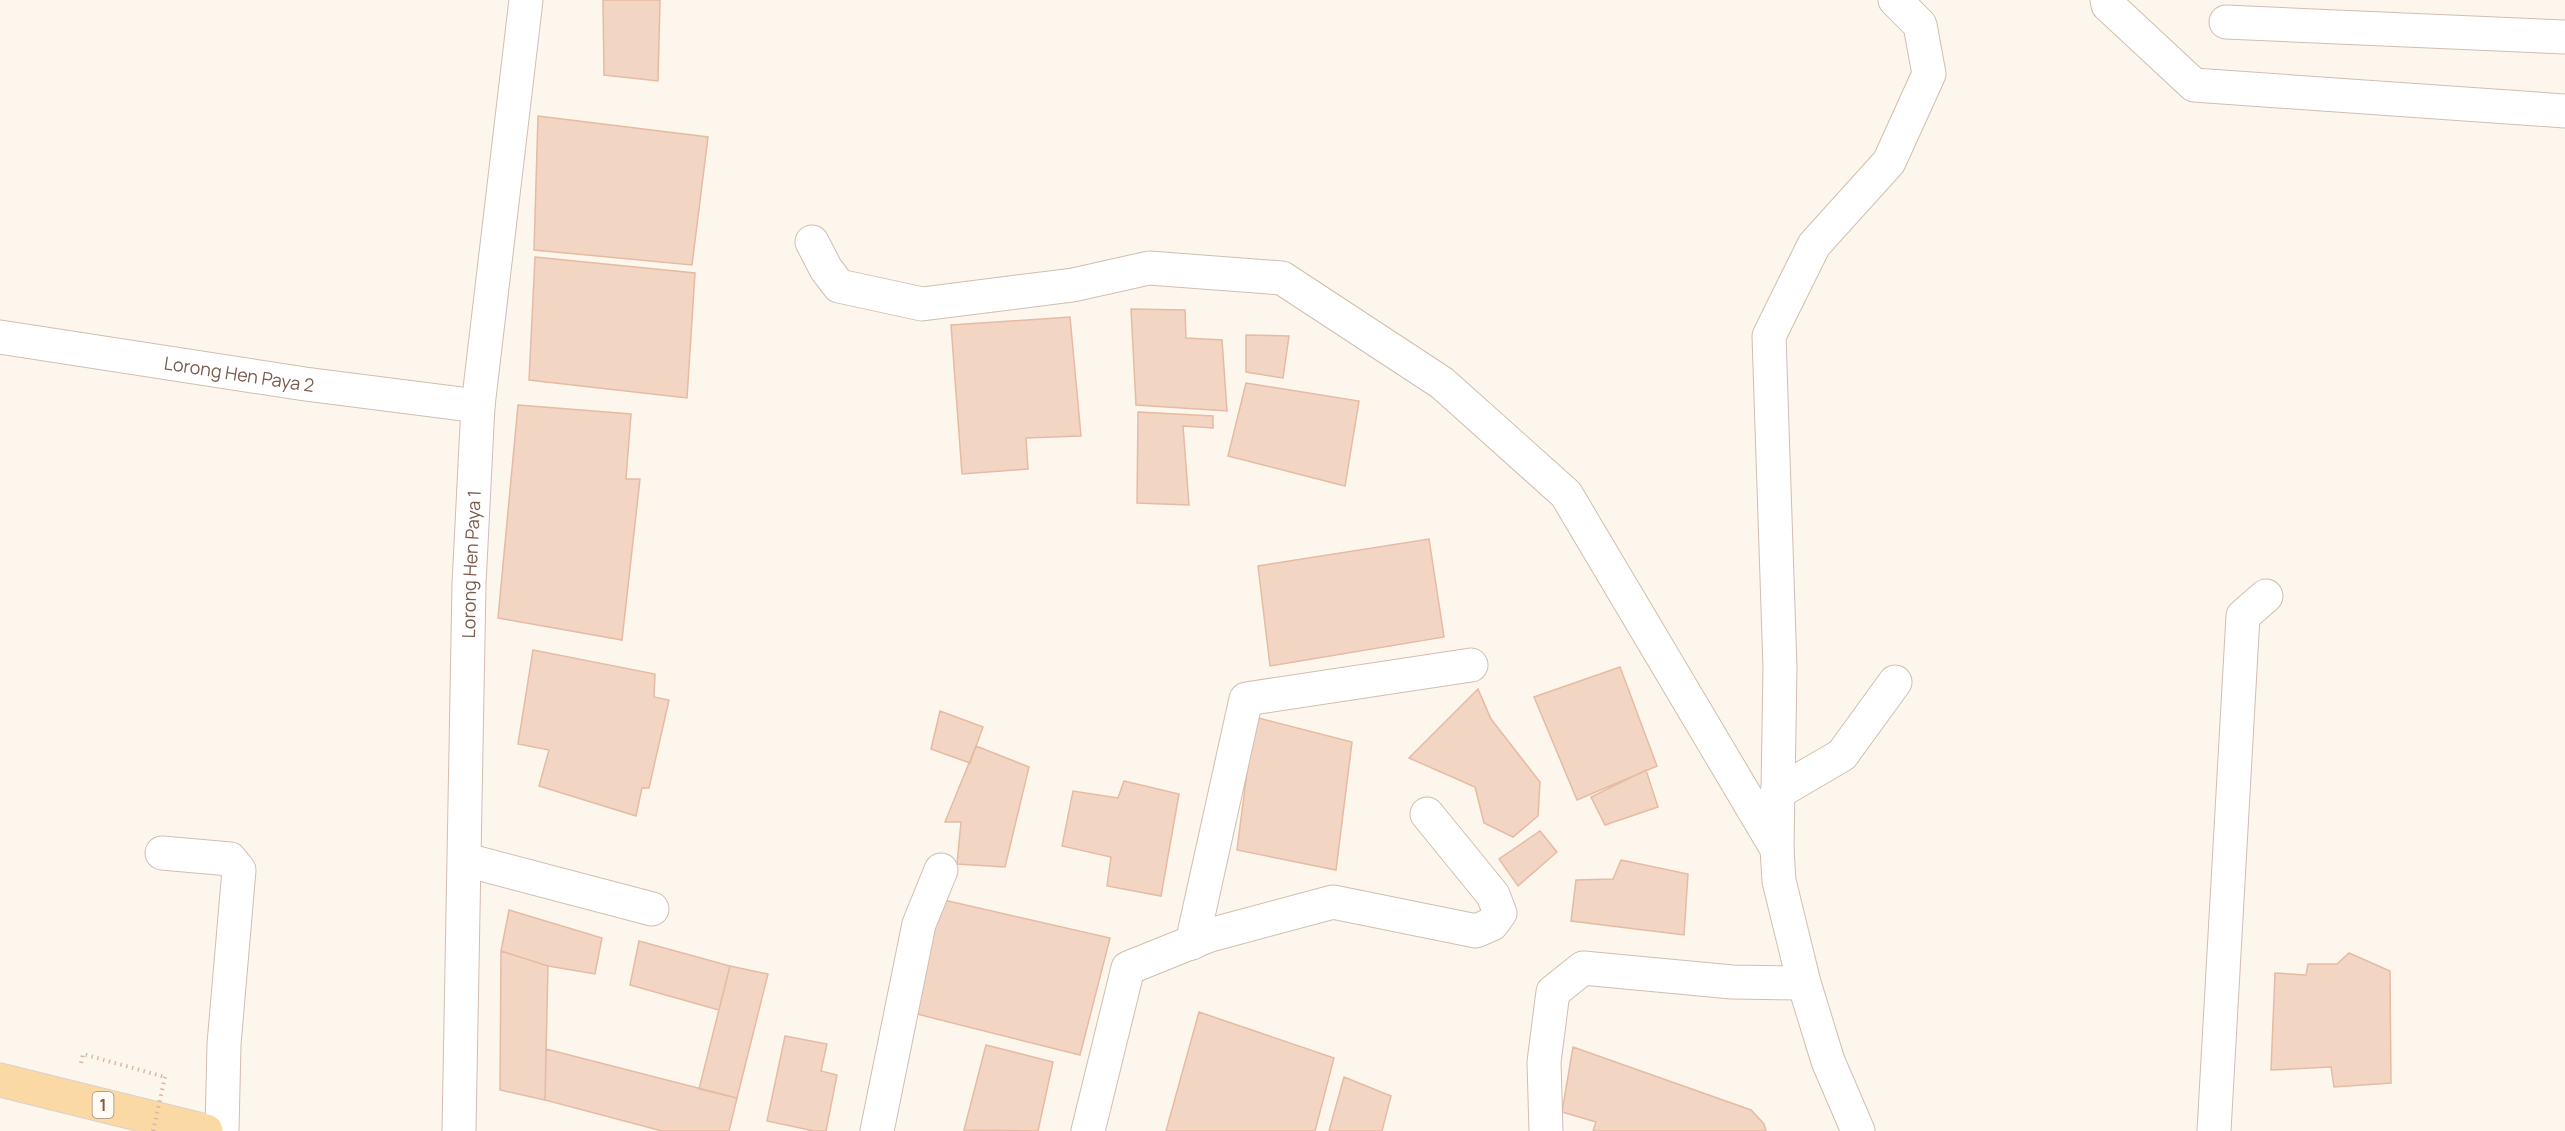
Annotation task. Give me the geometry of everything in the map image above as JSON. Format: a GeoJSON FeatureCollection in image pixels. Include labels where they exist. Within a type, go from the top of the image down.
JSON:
{"type":"FeatureCollection","features":[{"type":"Feature","properties":{"kind":"main road","name":"1"},"geometry":{"type":"LineString","coordinates":[[0,1080],[206,1131]]}},
{"type":"Feature","properties":{"kind":"street","name":"Lorong Hen Paya 1"},"geometry":{"type":"LineString","coordinates":[[459,1131],[469,584],[478,406],[526,0]]}},
{"type":"Feature","properties":{"kind":"street"},"geometry":{"type":"LineString","coordinates":[[1858,1131],[1828,1061],[1804,983],[1779,881],[1777,793],[1780,668],[1769,336],[1814,245],[1889,162],[1929,74],[1920,25],[1895,0]]}},
{"type":"Feature","properties":{"kind":"street"},"geometry":{"type":"LineString","coordinates":[[2107,0],[2108,5],[2194,85],[2565,111]]}},
{"type":"Feature","properties":{"kind":"street"},"geometry":{"type":"LineString","coordinates":[[2226,22],[2565,37]]}},
{"type":"Feature","properties":{"kind":"street"},"geometry":{"type":"LineString","coordinates":[[812,242],[826,269],[839,286],[922,304],[1073,285],[1149,268],[1282,278],[1443,383],[1566,494],[1777,849]]}},
{"type":"Feature","properties":{"kind":"street","name":"Lorong Hen Paya 2"},"geometry":{"type":"LineString","coordinates":[[0,337],[305,384],[478,406]]}},
{"type":"Feature","properties":{"kind":"street"},"geometry":{"type":"LineString","coordinates":[[2214,1131],[2243,616],[2266,596]]}},
{"type":"Feature","properties":{"kind":"street"},"geometry":{"type":"LineString","coordinates":[[1192,943],[1246,699],[1471,665]]}},
{"type":"Feature","properties":{"kind":"street"},"geometry":{"type":"LineString","coordinates":[[1777,793],[1842,755],[1895,682]]}},
{"type":"Feature","properties":{"kind":"street"},"geometry":{"type":"LineString","coordinates":[[1088,1131],[1128,968],[1210,935],[1333,902],[1476,931],[1492,924],[1500,913],[1493,895],[1427,814]]}},
{"type":"Feature","properties":{"kind":"street"},"geometry":{"type":"LineString","coordinates":[[162,853],[230,859],[239,870],[224,1044],[222,1131]]}},
{"type":"Feature","properties":{"kind":"street"},"geometry":{"type":"LineString","coordinates":[[465,860],[652,909]]}},
{"type":"Feature","properties":{"kind":"street"},"geometry":{"type":"LineString","coordinates":[[877,1131],[919,924],[941,870]]}},
{"type":"Feature","properties":{"kind":"street"},"geometry":{"type":"LineString","coordinates":[[1546,1131],[1544,1062],[1553,992],[1584,968],[1732,982],[1804,983]]}},
{"type":"Feature","properties":{"kind":"path"},"geometry":{"type":"LineString","coordinates":[[82,1054],[165,1077],[153,1131]]}},
{"type":"Feature","properties":{"kind":"building"},"geometry":{"type":"Polygon","coordinates":[[[603,0],[660,0],[658,81],[604,75],[603,0]]]}},
{"type":"Feature","properties":{"kind":"building"},"geometry":{"type":"Polygon","coordinates":[[[538,116],[708,137],[692,265],[534,250],[538,116]]]}},
{"type":"Feature","properties":{"kind":"building"},"geometry":{"type":"Polygon","coordinates":[[[535,257],[695,273],[687,398],[529,380],[535,257]]]}},
{"type":"Feature","properties":{"kind":"building"},"geometry":{"type":"Polygon","coordinates":[[[1131,309],[1185,310],[1186,338],[1222,340],[1227,411],[1136,405],[1131,309]]]}},
{"type":"Feature","properties":{"kind":"building"},"geometry":{"type":"Polygon","coordinates":[[[1070,317],[1081,436],[1026,438],[1028,469],[962,474],[951,325],[1070,317]]]}},
{"type":"Feature","properties":{"kind":"building"},"geometry":{"type":"Polygon","coordinates":[[[1246,335],[1289,336],[1283,378],[1246,372],[1246,335]]]}},
{"type":"Feature","properties":{"kind":"building"},"geometry":{"type":"Polygon","coordinates":[[[1246,383],[1359,401],[1345,486],[1228,456],[1246,383]]]}},
{"type":"Feature","properties":{"kind":"building"},"geometry":{"type":"Polygon","coordinates":[[[518,405],[631,414],[626,479],[640,479],[622,640],[498,618],[518,405]]]}},
{"type":"Feature","properties":{"kind":"building"},"geometry":{"type":"Polygon","coordinates":[[[1138,412],[1213,416],[1213,428],[1183,426],[1189,505],[1137,503],[1138,412]]]}},
{"type":"Feature","properties":{"kind":"building"},"geometry":{"type":"Polygon","coordinates":[[[1429,539],[1444,637],[1270,666],[1258,566],[1429,539]]]}},
{"type":"Feature","properties":{"kind":"building"},"geometry":{"type":"Polygon","coordinates":[[[533,650],[655,674],[654,697],[669,700],[649,788],[642,788],[636,816],[539,786],[549,750],[518,744],[533,650]]]}},
{"type":"Feature","properties":{"kind":"building"},"geometry":{"type":"Polygon","coordinates":[[[1620,667],[1657,766],[1577,800],[1534,697],[1620,667]]]}},
{"type":"Feature","properties":{"kind":"building"},"geometry":{"type":"Polygon","coordinates":[[[1478,689],[1491,719],[1540,782],[1538,816],[1513,837],[1484,823],[1475,787],[1409,758],[1478,689]]]}},
{"type":"Feature","properties":{"kind":"building"},"geometry":{"type":"Polygon","coordinates":[[[940,711],[983,727],[970,763],[931,749],[940,711]]]}},
{"type":"Feature","properties":{"kind":"building"},"geometry":{"type":"Polygon","coordinates":[[[1254,717],[1352,742],[1336,870],[1237,850],[1254,717]]]}},
{"type":"Feature","properties":{"kind":"building"},"geometry":{"type":"Polygon","coordinates":[[[976,746],[1029,767],[1005,867],[957,864],[961,822],[945,822],[976,746]]]}},
{"type":"Feature","properties":{"kind":"building"},"geometry":{"type":"Polygon","coordinates":[[[1646,770],[1658,807],[1605,825],[1591,797],[1646,770]]]}},
{"type":"Feature","properties":{"kind":"building"},"geometry":{"type":"Polygon","coordinates":[[[1124,781],[1179,794],[1161,896],[1107,886],[1111,857],[1062,846],[1073,791],[1118,798],[1124,781]]]}},
{"type":"Feature","properties":{"kind":"building"},"geometry":{"type":"Polygon","coordinates":[[[1540,831],[1557,852],[1518,886],[1499,859],[1540,831]]]}},
{"type":"Feature","properties":{"kind":"building"},"geometry":{"type":"Polygon","coordinates":[[[1621,860],[1688,874],[1684,935],[1571,921],[1576,880],[1613,879],[1621,860]]]}},
{"type":"Feature","properties":{"kind":"building"},"geometry":{"type":"Polygon","coordinates":[[[935,898],[1110,938],[1080,1055],[905,1011],[935,898]]]}},
{"type":"Feature","properties":{"kind":"building"},"geometry":{"type":"Polygon","coordinates":[[[509,910],[602,938],[595,974],[548,966],[501,951],[509,910]]]}},
{"type":"Feature","properties":{"kind":"building"},"geometry":{"type":"Polygon","coordinates":[[[639,941],[730,966],[719,1010],[630,985],[639,941]]]}},
{"type":"Feature","properties":{"kind":"building"},"geometry":{"type":"Polygon","coordinates":[[[501,951],[548,966],[545,1100],[500,1090],[501,951]]]}},
{"type":"Feature","properties":{"kind":"building"},"geometry":{"type":"Polygon","coordinates":[[[2349,953],[2390,971],[2391,1083],[2334,1087],[2331,1067],[2271,1070],[2275,973],[2306,975],[2308,964],[2337,964],[2349,953]]]}},
{"type":"Feature","properties":{"kind":"building"},"geometry":{"type":"Polygon","coordinates":[[[730,966],[768,974],[737,1098],[699,1089],[730,966]]]}},
{"type":"Feature","properties":{"kind":"building"},"geometry":{"type":"Polygon","coordinates":[[[1199,1012],[1334,1058],[1315,1131],[1166,1131],[1199,1012]]]}},
{"type":"Feature","properties":{"kind":"building"},"geometry":{"type":"Polygon","coordinates":[[[785,1036],[827,1044],[821,1071],[837,1075],[826,1131],[814,1131],[767,1121],[785,1036]]]}},
{"type":"Feature","properties":{"kind":"building"},"geometry":{"type":"Polygon","coordinates":[[[986,1045],[1053,1062],[1038,1131],[964,1130],[986,1045]]]}},
{"type":"Feature","properties":{"kind":"building"},"geometry":{"type":"Polygon","coordinates":[[[1573,1047],[1751,1110],[1764,1124],[1766,1131],[1593,1131],[1596,1122],[1562,1112],[1573,1047]]]}},
{"type":"Feature","properties":{"kind":"building"},"geometry":{"type":"Polygon","coordinates":[[[546,1049],[737,1098],[729,1131],[662,1131],[545,1100],[546,1049]]]}},
{"type":"Feature","properties":{"kind":"building"},"geometry":{"type":"Polygon","coordinates":[[[1344,1077],[1391,1096],[1382,1131],[1329,1131],[1344,1077]]]}}]}
